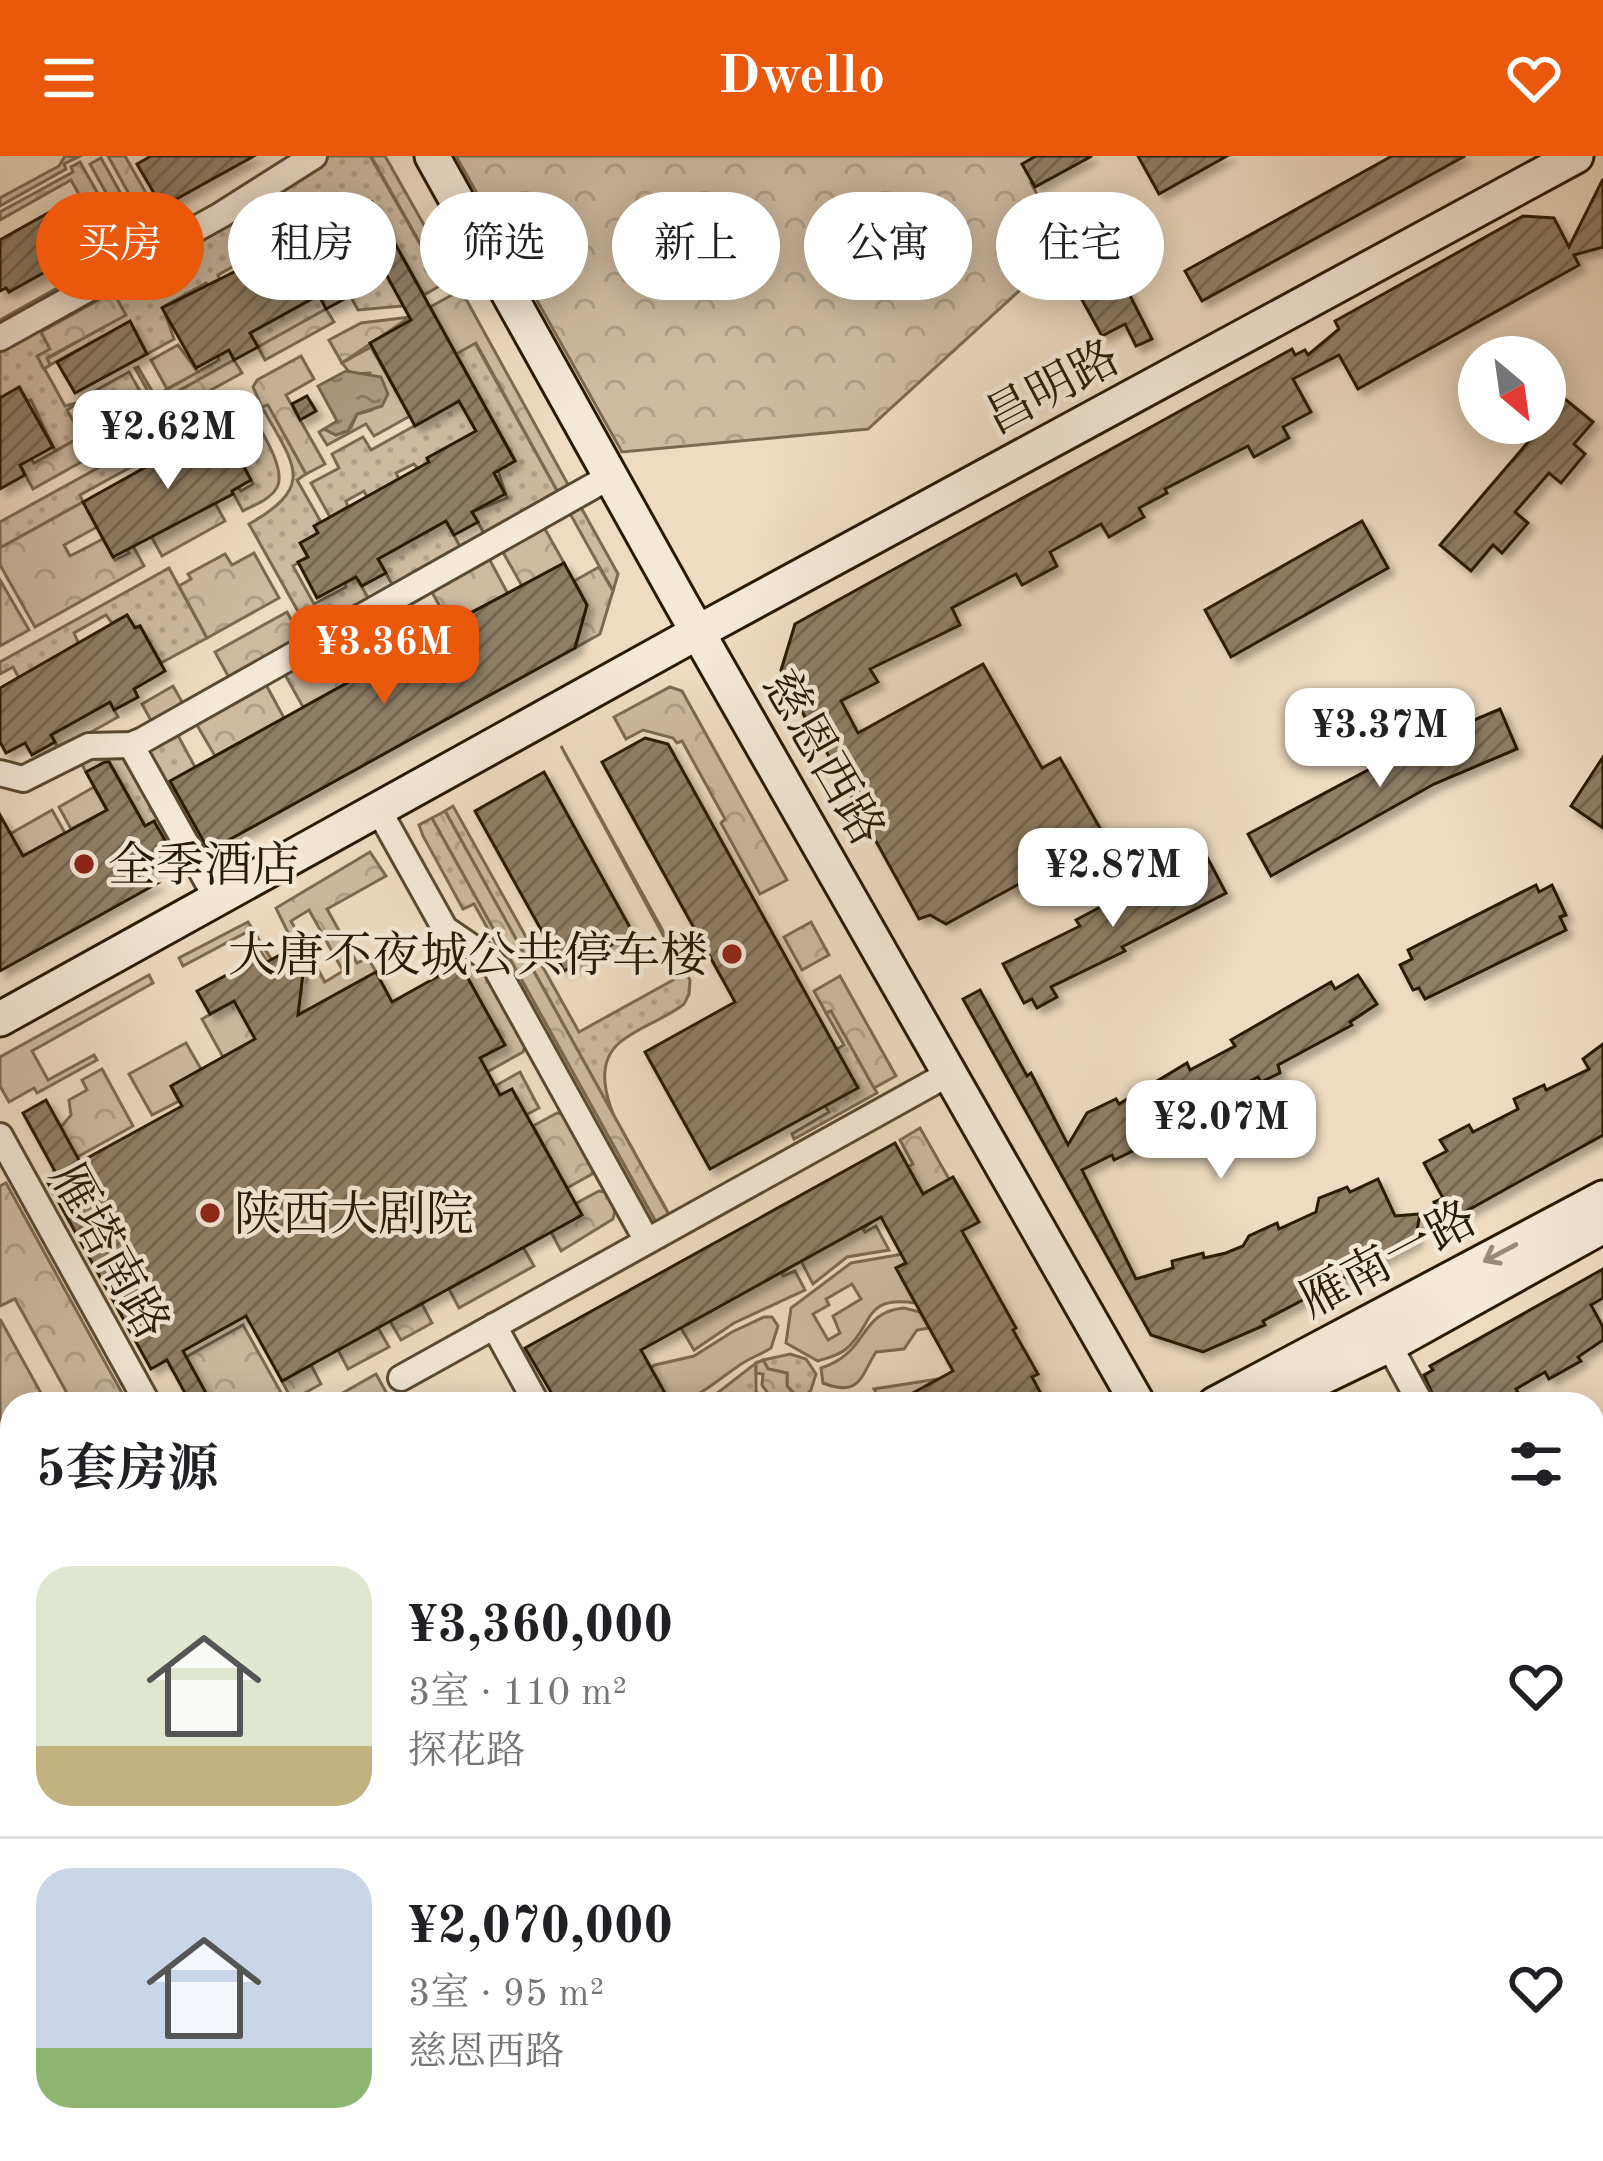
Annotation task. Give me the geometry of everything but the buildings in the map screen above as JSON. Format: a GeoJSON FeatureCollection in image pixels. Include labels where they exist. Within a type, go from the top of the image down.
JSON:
{"type":"FeatureCollection","features":[{"type":"Feature","properties":{"kind":"street"},"geometry":{"type":"LineString","coordinates":[[0,338],[221,215],[314,156]]}},
{"type":"Feature","properties":{"kind":"street","name":"慈恩西路"},"geometry":{"type":"LineString","coordinates":[[432,156],[1131,1392]]}},
{"type":"Feature","properties":{"kind":"street","name":"昌明路"},"geometry":{"type":"LineString","coordinates":[[0,1019],[698,632],[1576,156]]}},
{"type":"Feature","properties":{"kind":"street"},"geometry":{"type":"LineString","coordinates":[[0,773],[22,779],[92,745],[131,745],[610,476]]}},
{"type":"Feature","properties":{"kind":"street"},"geometry":{"type":"LineString","coordinates":[[131,745],[217,898]]}},
{"type":"Feature","properties":{"kind":"street"},"geometry":{"type":"LineString","coordinates":[[378,809],[445,928],[492,961],[647,1241]]}},
{"type":"Feature","properties":{"kind":"street"},"geometry":{"type":"LineString","coordinates":[[401,1378],[950,1073]]}},
{"type":"Feature","properties":{"kind":"street","name":"雁塔南路"},"geometry":{"type":"LineString","coordinates":[[0,1136],[141,1392]]}},
{"type":"Feature","properties":{"kind":"street","name":"雁南一路"},"geometry":{"type":"LineString","coordinates":[[1238,1392],[1603,1198]]}},
{"type":"Feature","properties":{"kind":"street","name":"雁南一路"},"geometry":{"type":"LineString","coordinates":[[1292,1392],[1389,1345],[1603,1226]]}},
{"type":"Feature","properties":{"kind":"street"},"geometry":{"type":"LineString","coordinates":[[494,1326],[530,1392]]}},
{"type":"Feature","properties":{"kind":"street"},"geometry":{"type":"LineString","coordinates":[[1389,1345],[1414,1392]]}},
{"type":"Feature","properties":{"kind":"green space"},"geometry":{"type":"Polygon","coordinates":[[[65,156],[78,157],[64,164],[66,169],[0,206],[0,198],[59,166],[65,156]]]}},
{"type":"Feature","properties":{"kind":"green space"},"geometry":{"type":"Polygon","coordinates":[[[108,156],[125,156],[145,192],[128,192],[108,156]]]}},
{"type":"Feature","properties":{"kind":"green space"},"geometry":{"type":"Polygon","coordinates":[[[328,156],[370,156],[391,192],[272,192],[328,156]]]}},
{"type":"Feature","properties":{"kind":"green space"},"geometry":{"type":"Polygon","coordinates":[[[371,156],[385,156],[420,218],[420,243],[396,192],[391,192],[371,156]]]}},
{"type":"Feature","properties":{"kind":"green space"},"geometry":{"type":"Polygon","coordinates":[[[456,156],[1073,156],[1031,183],[1036,192],[996,192],[996,300],[1009,300],[868,429],[622,452],[537,300],[588,300],[588,192],[476,192],[456,156]]]}},
{"type":"Feature","properties":{"kind":"green space"},"geometry":{"type":"Polygon","coordinates":[[[101,158],[120,192],[106,192],[90,164],[101,158]]]}},
{"type":"Feature","properties":{"kind":"green space"},"geometry":{"type":"Polygon","coordinates":[[[80,162],[97,192],[78,192],[71,180],[50,192],[36,192],[73,172],[71,167],[80,162]]]}},
{"type":"Feature","properties":{"kind":"green space"},"geometry":{"type":"Polygon","coordinates":[[[36,192],[36,200],[0,220],[0,212],[36,192]]]}},
{"type":"Feature","properties":{"kind":"green space"},"geometry":{"type":"Polygon","coordinates":[[[396,202],[420,244],[420,288],[396,245],[396,202]]]}},
{"type":"Feature","properties":{"kind":"green space"},"geometry":{"type":"Polygon","coordinates":[[[228,219],[228,269],[209,287],[204,284],[204,232],[228,219]]]}},
{"type":"Feature","properties":{"kind":"green space"},"geometry":{"type":"Polygon","coordinates":[[[396,283],[403,306],[358,310],[352,300],[396,300],[396,283]]]}},
{"type":"Feature","properties":{"kind":"green space"},"geometry":{"type":"Polygon","coordinates":[[[36,300],[52,300],[0,329],[0,320],[36,300]]]}},
{"type":"Feature","properties":{"kind":"green space"},"geometry":{"type":"Polygon","coordinates":[[[83,300],[99,300],[41,332],[50,349],[38,357],[65,406],[80,402],[67,410],[82,436],[55,451],[20,387],[0,398],[0,346],[83,300]]]}},
{"type":"Feature","properties":{"kind":"green space"},"geometry":{"type":"Polygon","coordinates":[[[99,300],[118,300],[126,315],[47,358],[50,365],[44,369],[37,356],[50,349],[41,332],[99,300]]]}},
{"type":"Feature","properties":{"kind":"green space"},"geometry":{"type":"Polygon","coordinates":[[[117,300],[176,300],[163,307],[174,339],[147,354],[129,322],[50,365],[47,359],[125,315],[117,300]]]}},
{"type":"Feature","properties":{"kind":"green space"},"geometry":{"type":"Polygon","coordinates":[[[310,300],[322,300],[326,309],[258,347],[250,333],[310,300]]]}},
{"type":"Feature","properties":{"kind":"green space"},"geometry":{"type":"Polygon","coordinates":[[[443,300],[466,300],[571,490],[560,496],[476,343],[456,354],[430,307],[443,300]]]}},
{"type":"Feature","properties":{"kind":"green space"},"geometry":{"type":"Polygon","coordinates":[[[326,309],[334,322],[265,360],[258,347],[326,309]]]}},
{"type":"Feature","properties":{"kind":"green space"},"geometry":{"type":"Polygon","coordinates":[[[410,317],[342,363],[329,340],[361,323],[410,317]]]}},
{"type":"Feature","properties":{"kind":"green space"},"geometry":{"type":"Polygon","coordinates":[[[475,343],[560,496],[486,537],[472,512],[507,498],[498,471],[515,460],[456,354],[475,343]]]}},
{"type":"Feature","properties":{"kind":"green space"},"geometry":{"type":"Polygon","coordinates":[[[178,345],[198,372],[167,389],[151,360],[178,345]]]}},
{"type":"Feature","properties":{"kind":"green space"},"geometry":{"type":"Polygon","coordinates":[[[371,347],[410,416],[374,436],[366,424],[327,445],[319,432],[324,429],[336,435],[351,428],[357,414],[372,410],[370,373],[351,374],[342,363],[371,347]]]}},
{"type":"Feature","properties":{"kind":"green space"},"geometry":{"type":"Polygon","coordinates":[[[229,350],[234,360],[155,404],[135,368],[155,396],[229,350]]]}},
{"type":"Feature","properties":{"kind":"green space"},"geometry":{"type":"Polygon","coordinates":[[[301,356],[314,379],[286,395],[325,464],[306,474],[253,387],[257,380],[301,356]]]}},
{"type":"Feature","properties":{"kind":"green space"},"geometry":{"type":"Polygon","coordinates":[[[234,360],[242,373],[136,431],[160,413],[155,404],[234,360]]]}},
{"type":"Feature","properties":{"kind":"green space"},"geometry":{"type":"Polygon","coordinates":[[[129,372],[151,410],[106,435],[84,397],[129,372]]]}},
{"type":"Feature","properties":{"kind":"green space"},"geometry":{"type":"Polygon","coordinates":[[[230,395],[243,399],[274,457],[279,480],[265,499],[243,511],[232,491],[253,484],[217,420],[80,495],[83,502],[0,548],[0,522],[230,395]]]}},
{"type":"Feature","properties":{"kind":"green space"},"geometry":{"type":"Polygon","coordinates":[[[459,401],[484,445],[471,434],[427,458],[429,462],[418,469],[414,464],[396,473],[399,479],[367,497],[364,491],[346,501],[348,507],[330,517],[311,483],[339,468],[332,454],[363,437],[371,450],[459,401]]]}},
{"type":"Feature","properties":{"kind":"green space"},"geometry":{"type":"Polygon","coordinates":[[[268,404],[306,474],[297,480],[321,522],[315,526],[318,533],[301,543],[308,557],[293,566],[314,604],[356,577],[370,601],[313,638],[249,524],[271,510],[292,485],[290,459],[262,407],[268,404]]]}},
{"type":"Feature","properties":{"kind":"green space"},"geometry":{"type":"Polygon","coordinates":[[[95,429],[103,444],[129,430],[131,434],[33,489],[20,465],[31,459],[34,463],[95,429]]]}},
{"type":"Feature","properties":{"kind":"green space"},"geometry":{"type":"Polygon","coordinates":[[[214,501],[225,521],[162,556],[151,536],[214,501]]]}},
{"type":"Feature","properties":{"kind":"green space"},"geometry":{"type":"Polygon","coordinates":[[[83,502],[97,527],[64,545],[70,556],[103,539],[115,560],[133,546],[144,566],[35,627],[0,565],[0,548],[83,502]]]}},
{"type":"Feature","properties":{"kind":"green space"},"geometry":{"type":"Polygon","coordinates":[[[578,502],[618,574],[613,591],[567,508],[578,502]]]}},
{"type":"Feature","properties":{"kind":"green space"},"geometry":{"type":"Polygon","coordinates":[[[446,521],[462,550],[394,588],[378,559],[446,521]]]}},
{"type":"Feature","properties":{"kind":"green space"},"geometry":{"type":"Polygon","coordinates":[[[541,522],[564,563],[522,586],[499,545],[541,522]]]}},
{"type":"Feature","properties":{"kind":"green space"},"geometry":{"type":"Polygon","coordinates":[[[254,553],[279,598],[207,638],[179,586],[191,579],[188,574],[225,554],[232,565],[254,553]]]}},
{"type":"Feature","properties":{"kind":"green space"},"geometry":{"type":"Polygon","coordinates":[[[486,553],[508,594],[449,623],[428,585],[486,553]]]}},
{"type":"Feature","properties":{"kind":"green space"},"geometry":{"type":"Polygon","coordinates":[[[599,567],[613,591],[600,634],[575,648],[587,605],[574,581],[599,567]]]}},
{"type":"Feature","properties":{"kind":"green space"},"geometry":{"type":"Polygon","coordinates":[[[169,568],[207,638],[161,663],[140,626],[135,628],[127,615],[112,623],[106,615],[74,633],[79,644],[19,678],[13,667],[0,674],[0,662],[169,568]]]}},
{"type":"Feature","properties":{"kind":"green space"},"geometry":{"type":"Polygon","coordinates":[[[0,580],[29,630],[0,646],[0,580]]]}},
{"type":"Feature","properties":{"kind":"green space"},"geometry":{"type":"Polygon","coordinates":[[[406,597],[427,635],[392,655],[387,647],[354,665],[339,638],[406,597]]]}},
{"type":"Feature","properties":{"kind":"green space"},"geometry":{"type":"Polygon","coordinates":[[[287,612],[304,643],[232,683],[215,652],[287,612]]]}},
{"type":"Feature","properties":{"kind":"green space"},"geometry":{"type":"Polygon","coordinates":[[[335,641],[356,678],[303,707],[283,671],[335,641]]]}},
{"type":"Feature","properties":{"kind":"green space"},"geometry":{"type":"Polygon","coordinates":[[[264,681],[284,718],[215,756],[194,720],[264,681]]]}},
{"type":"Feature","properties":{"kind":"green space"},"geometry":{"type":"Polygon","coordinates":[[[173,686],[186,709],[154,726],[142,704],[173,686]]]}},
{"type":"Feature","properties":{"kind":"green space"},"geometry":{"type":"Polygon","coordinates":[[[670,687],[682,691],[787,880],[760,894],[682,741],[643,730],[626,739],[614,717],[670,687]]]}},
{"type":"Feature","properties":{"kind":"green space"},"geometry":{"type":"Polygon","coordinates":[[[110,702],[118,717],[59,750],[51,735],[110,702]]]}},
{"type":"Feature","properties":{"kind":"green space"},"geometry":{"type":"Polygon","coordinates":[[[175,730],[195,767],[209,851],[201,855],[146,749],[175,730]]]}},
{"type":"Feature","properties":{"kind":"green space"},"geometry":{"type":"Polygon","coordinates":[[[561,746],[690,980],[684,1004],[625,1038],[607,1061],[605,1082],[616,1119],[445,811],[453,806],[579,1032],[684,974],[561,746]]]}},
{"type":"Feature","properties":{"kind":"green space"},"geometry":{"type":"Polygon","coordinates":[[[124,752],[164,816],[145,826],[109,761],[86,772],[79,759],[124,752]]]}},
{"type":"Feature","properties":{"kind":"green space"},"geometry":{"type":"Polygon","coordinates":[[[94,787],[107,810],[71,829],[59,807],[94,787]]]}},
{"type":"Feature","properties":{"kind":"green space"},"geometry":{"type":"Polygon","coordinates":[[[52,810],[65,833],[23,856],[10,834],[52,810]]]}},
{"type":"Feature","properties":{"kind":"green space"},"geometry":{"type":"Polygon","coordinates":[[[445,811],[669,1215],[656,1222],[432,818],[445,811]]]}},
{"type":"Feature","properties":{"kind":"green space"},"geometry":{"type":"Polygon","coordinates":[[[432,818],[656,1222],[652,1224],[474,904],[463,909],[419,825],[432,818]]]}},
{"type":"Feature","properties":{"kind":"green space"},"geometry":{"type":"Polygon","coordinates":[[[370,852],[386,876],[327,909],[357,963],[368,958],[376,972],[223,1057],[202,1019],[266,983],[267,961],[247,932],[183,966],[179,958],[248,922],[273,962],[301,991],[300,957],[276,908],[370,852]],[[309,910],[291,921],[325,982],[343,971],[309,910]]]}},
{"type":"Feature","properties":{"kind":"green space"},"geometry":{"type":"Polygon","coordinates":[[[811,922],[829,955],[802,970],[784,937],[811,922]]]}},
{"type":"Feature","properties":{"kind":"green space"},"geometry":{"type":"Polygon","coordinates":[[[470,962],[482,968],[525,1046],[523,1052],[487,1072],[480,1058],[504,1045],[460,964],[470,962]]]}},
{"type":"Feature","properties":{"kind":"green space"},"geometry":{"type":"Polygon","coordinates":[[[149,975],[153,983],[32,1051],[48,1080],[94,1055],[97,1060],[37,1093],[34,1088],[9,1102],[0,1086],[0,1057],[149,975]]]}},
{"type":"Feature","properties":{"kind":"green space"},"geometry":{"type":"Polygon","coordinates":[[[840,976],[896,1076],[874,1088],[831,1011],[826,1013],[814,991],[840,976]]]}},
{"type":"Feature","properties":{"kind":"green space"},"geometry":{"type":"Polygon","coordinates":[[[831,1010],[877,1093],[794,1139],[792,1134],[829,1112],[825,1106],[837,1049],[844,1045],[826,1013],[831,1010]]]}},
{"type":"Feature","properties":{"kind":"green space"},"geometry":{"type":"Polygon","coordinates":[[[186,1043],[201,1069],[171,1086],[179,1101],[152,1115],[129,1074],[186,1043]]]}},
{"type":"Feature","properties":{"kind":"green space"},"geometry":{"type":"Polygon","coordinates":[[[102,1069],[133,1126],[54,1170],[64,1133],[61,1127],[71,1115],[69,1100],[87,1090],[82,1080],[102,1069]]]}},
{"type":"Feature","properties":{"kind":"green space"},"geometry":{"type":"Polygon","coordinates":[[[520,1072],[539,1108],[526,1115],[495,1086],[520,1072]]]}},
{"type":"Feature","properties":{"kind":"green space"},"geometry":{"type":"Polygon","coordinates":[[[563,1114],[593,1167],[592,1174],[567,1188],[533,1126],[563,1114]]]}},
{"type":"Feature","properties":{"kind":"green space"},"geometry":{"type":"Polygon","coordinates":[[[920,1128],[949,1179],[923,1194],[900,1140],[920,1128]]]}},
{"type":"Feature","properties":{"kind":"green space"},"geometry":{"type":"Polygon","coordinates":[[[6,1183],[121,1392],[66,1392],[15,1299],[0,1306],[0,1186],[6,1183]]]}},
{"type":"Feature","properties":{"kind":"green space"},"geometry":{"type":"Polygon","coordinates":[[[606,1192],[615,1210],[613,1219],[561,1251],[551,1232],[575,1204],[606,1192]]]}},
{"type":"Feature","properties":{"kind":"green space"},"geometry":{"type":"Polygon","coordinates":[[[873,1221],[863,1229],[876,1226],[889,1250],[847,1257],[813,1284],[801,1261],[873,1221]]]}},
{"type":"Feature","properties":{"kind":"green space"},"geometry":{"type":"Polygon","coordinates":[[[951,1238],[896,1268],[915,1303],[877,1308],[843,1351],[818,1361],[786,1343],[791,1308],[851,1263],[903,1254],[951,1238]],[[852,1284],[826,1299],[829,1305],[813,1314],[828,1340],[840,1333],[833,1316],[861,1299],[852,1284]]]}},
{"type":"Feature","properties":{"kind":"green space"},"geometry":{"type":"Polygon","coordinates":[[[523,1247],[534,1266],[459,1308],[449,1289],[523,1247]]]}},
{"type":"Feature","properties":{"kind":"green space"},"geometry":{"type":"Polygon","coordinates":[[[792,1266],[783,1276],[795,1271],[805,1290],[734,1323],[694,1350],[681,1328],[792,1266]]]}},
{"type":"Feature","properties":{"kind":"green space"},"geometry":{"type":"Polygon","coordinates":[[[422,1304],[432,1323],[401,1340],[390,1321],[422,1304]]]}},
{"type":"Feature","properties":{"kind":"green space"},"geometry":{"type":"Polygon","coordinates":[[[904,1308],[920,1312],[929,1328],[917,1330],[904,1349],[876,1352],[853,1386],[823,1383],[821,1368],[848,1352],[879,1317],[904,1308]]]}},
{"type":"Feature","properties":{"kind":"green space"},"geometry":{"type":"Polygon","coordinates":[[[764,1317],[772,1317],[778,1326],[771,1348],[701,1392],[612,1392],[655,1365],[694,1356],[764,1317]]]}},
{"type":"Feature","properties":{"kind":"green space"},"geometry":{"type":"Polygon","coordinates":[[[0,1319],[40,1392],[0,1392],[0,1319]]]}},
{"type":"Feature","properties":{"kind":"green space"},"geometry":{"type":"Polygon","coordinates":[[[243,1325],[281,1392],[205,1392],[188,1363],[173,1371],[170,1366],[243,1325]]]}},
{"type":"Feature","properties":{"kind":"green space"},"geometry":{"type":"Polygon","coordinates":[[[378,1328],[389,1347],[348,1369],[338,1350],[378,1328]]]}},
{"type":"Feature","properties":{"kind":"green space"},"geometry":{"type":"Polygon","coordinates":[[[790,1354],[806,1359],[816,1374],[811,1390],[793,1392],[787,1386],[787,1373],[768,1369],[763,1360],[790,1354]]]}},
{"type":"Feature","properties":{"kind":"green space"},"geometry":{"type":"Polygon","coordinates":[[[763,1360],[768,1369],[787,1373],[792,1392],[767,1392],[756,1363],[763,1360]]]}},
{"type":"Feature","properties":{"kind":"green space"},"geometry":{"type":"Polygon","coordinates":[[[756,1363],[756,1392],[719,1392],[756,1363]]]}},
{"type":"Feature","properties":{"kind":"green space"},"geometry":{"type":"Polygon","coordinates":[[[311,1365],[321,1384],[306,1392],[288,1392],[282,1381],[311,1365]]]}},
{"type":"Feature","properties":{"kind":"green space"},"geometry":{"type":"Polygon","coordinates":[[[376,1374],[386,1392],[344,1392],[376,1374]]]}},
{"type":"Feature","properties":{"kind":"green space"},"geometry":{"type":"Polygon","coordinates":[[[938,1379],[915,1392],[874,1389],[938,1379]]]}},
{"type":"Feature","properties":{"kind":"water"},"geometry":{"type":"Polygon","coordinates":[[[346,371],[381,377],[388,394],[382,406],[357,414],[348,431],[336,435],[324,429],[337,421],[318,386],[346,371]]]}},
{"type":"Feature","properties":{"kind":"place","name":"全季酒店"},"geometry":{"type":"Point","coordinates":[84,864]}},
{"type":"Feature","properties":{"kind":"place","name":"大唐不夜城公共停车楼"},"geometry":{"type":"Point","coordinates":[732,954]}},
{"type":"Feature","properties":{"kind":"place","name":"陕西大剧院"},"geometry":{"type":"Point","coordinates":[210,1213]}}]}
